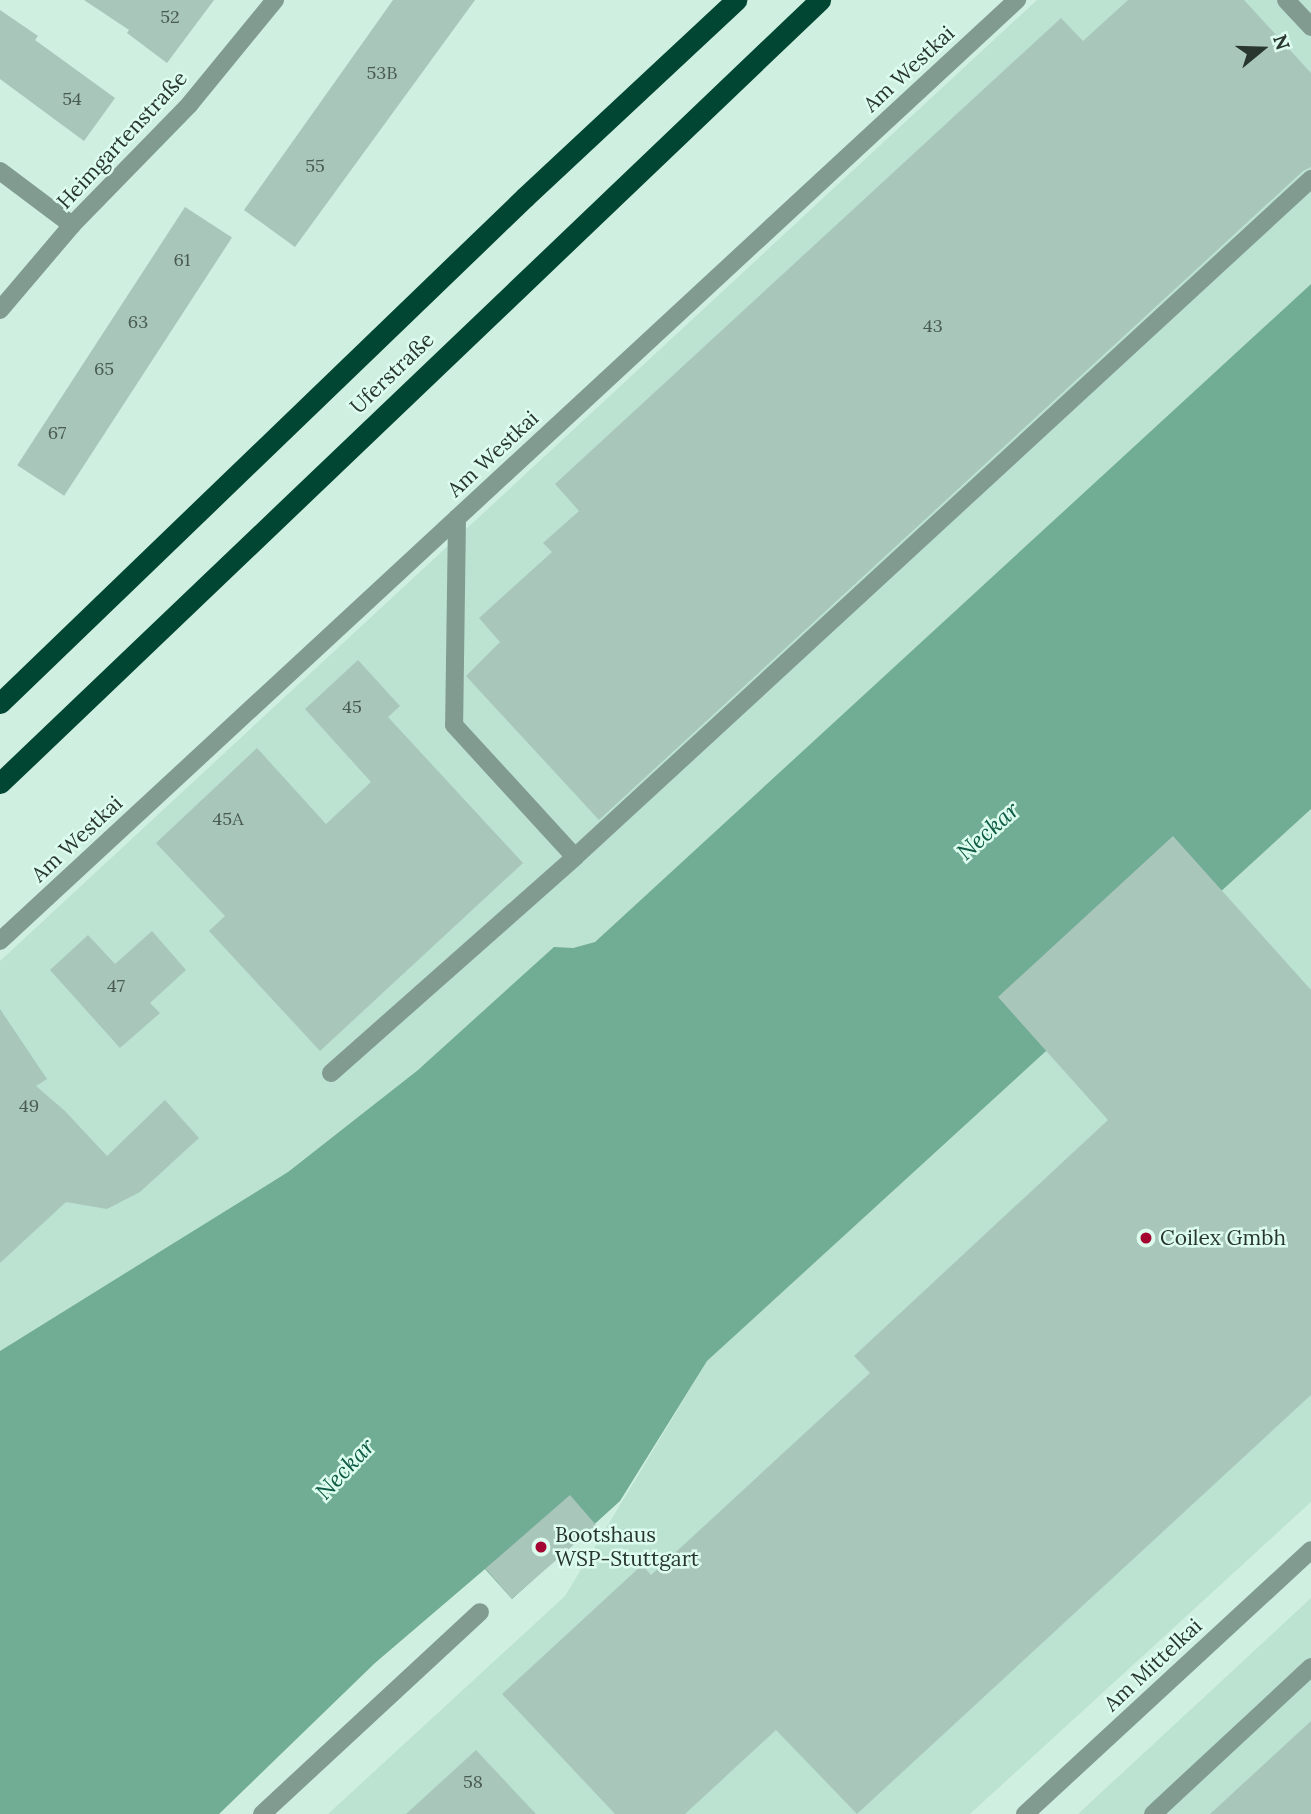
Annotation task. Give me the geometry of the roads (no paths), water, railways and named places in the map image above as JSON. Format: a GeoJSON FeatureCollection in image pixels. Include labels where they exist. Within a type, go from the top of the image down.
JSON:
{"type":"FeatureCollection","features":[{"type":"Feature","properties":{"kind":"highway","name":"Uferstraße"},"geometry":{"type":"LineString","coordinates":[[0,703],[525,197],[736,0]]}},
{"type":"Feature","properties":{"kind":"highway","name":"Uferstraße"},"geometry":{"type":"LineString","coordinates":[[0,783],[820,0]]}},
{"type":"Feature","properties":{"kind":"street","name":"Heimgartenstraße"},"geometry":{"type":"LineString","coordinates":[[0,310],[72,225],[189,105],[275,0]]}},
{"type":"Feature","properties":{"kind":"street","name":"Am Westkai"},"geometry":{"type":"LineString","coordinates":[[0,942],[1017,0]]}},
{"type":"Feature","properties":{"kind":"street"},"geometry":{"type":"LineString","coordinates":[[1286,0],[1311,27]]}},
{"type":"Feature","properties":{"kind":"street"},"geometry":{"type":"LineString","coordinates":[[0,171],[72,225]]}},
{"type":"Feature","properties":{"kind":"street"},"geometry":{"type":"LineString","coordinates":[[331,1073],[575,857],[1311,179]]}},
{"type":"Feature","properties":{"kind":"street"},"geometry":{"type":"LineString","coordinates":[[457,518],[454,725],[575,857]]}},
{"type":"Feature","properties":{"kind":"street","name":"Am Mittelkai"},"geometry":{"type":"LineString","coordinates":[[1025,1814],[1311,1550]]}},
{"type":"Feature","properties":{"kind":"street"},"geometry":{"type":"LineString","coordinates":[[262,1814],[480,1612]]}},
{"type":"Feature","properties":{"kind":"street"},"geometry":{"type":"LineString","coordinates":[[1153,1814],[1311,1667]]}},
{"type":"Feature","properties":{"kind":"water","name":"Neckar"},"geometry":{"type":"Polygon","coordinates":[[[1311,284],[1311,809],[707,1361],[620,1501],[512,1599],[485,1569],[375,1663],[219,1814],[0,1814],[0,1351],[288,1172],[418,1070],[554,947],[573,948],[595,942],[1311,284]]]}},
{"type":"Feature","properties":{"kind":"place","name":"Coilex Gmbh"},"geometry":{"type":"Point","coordinates":[1146,1238]}},
{"type":"Feature","properties":{"kind":"place","name":"Bootshaus WSP-Stuttgart"},"geometry":{"type":"Point","coordinates":[541,1547]}}]}
